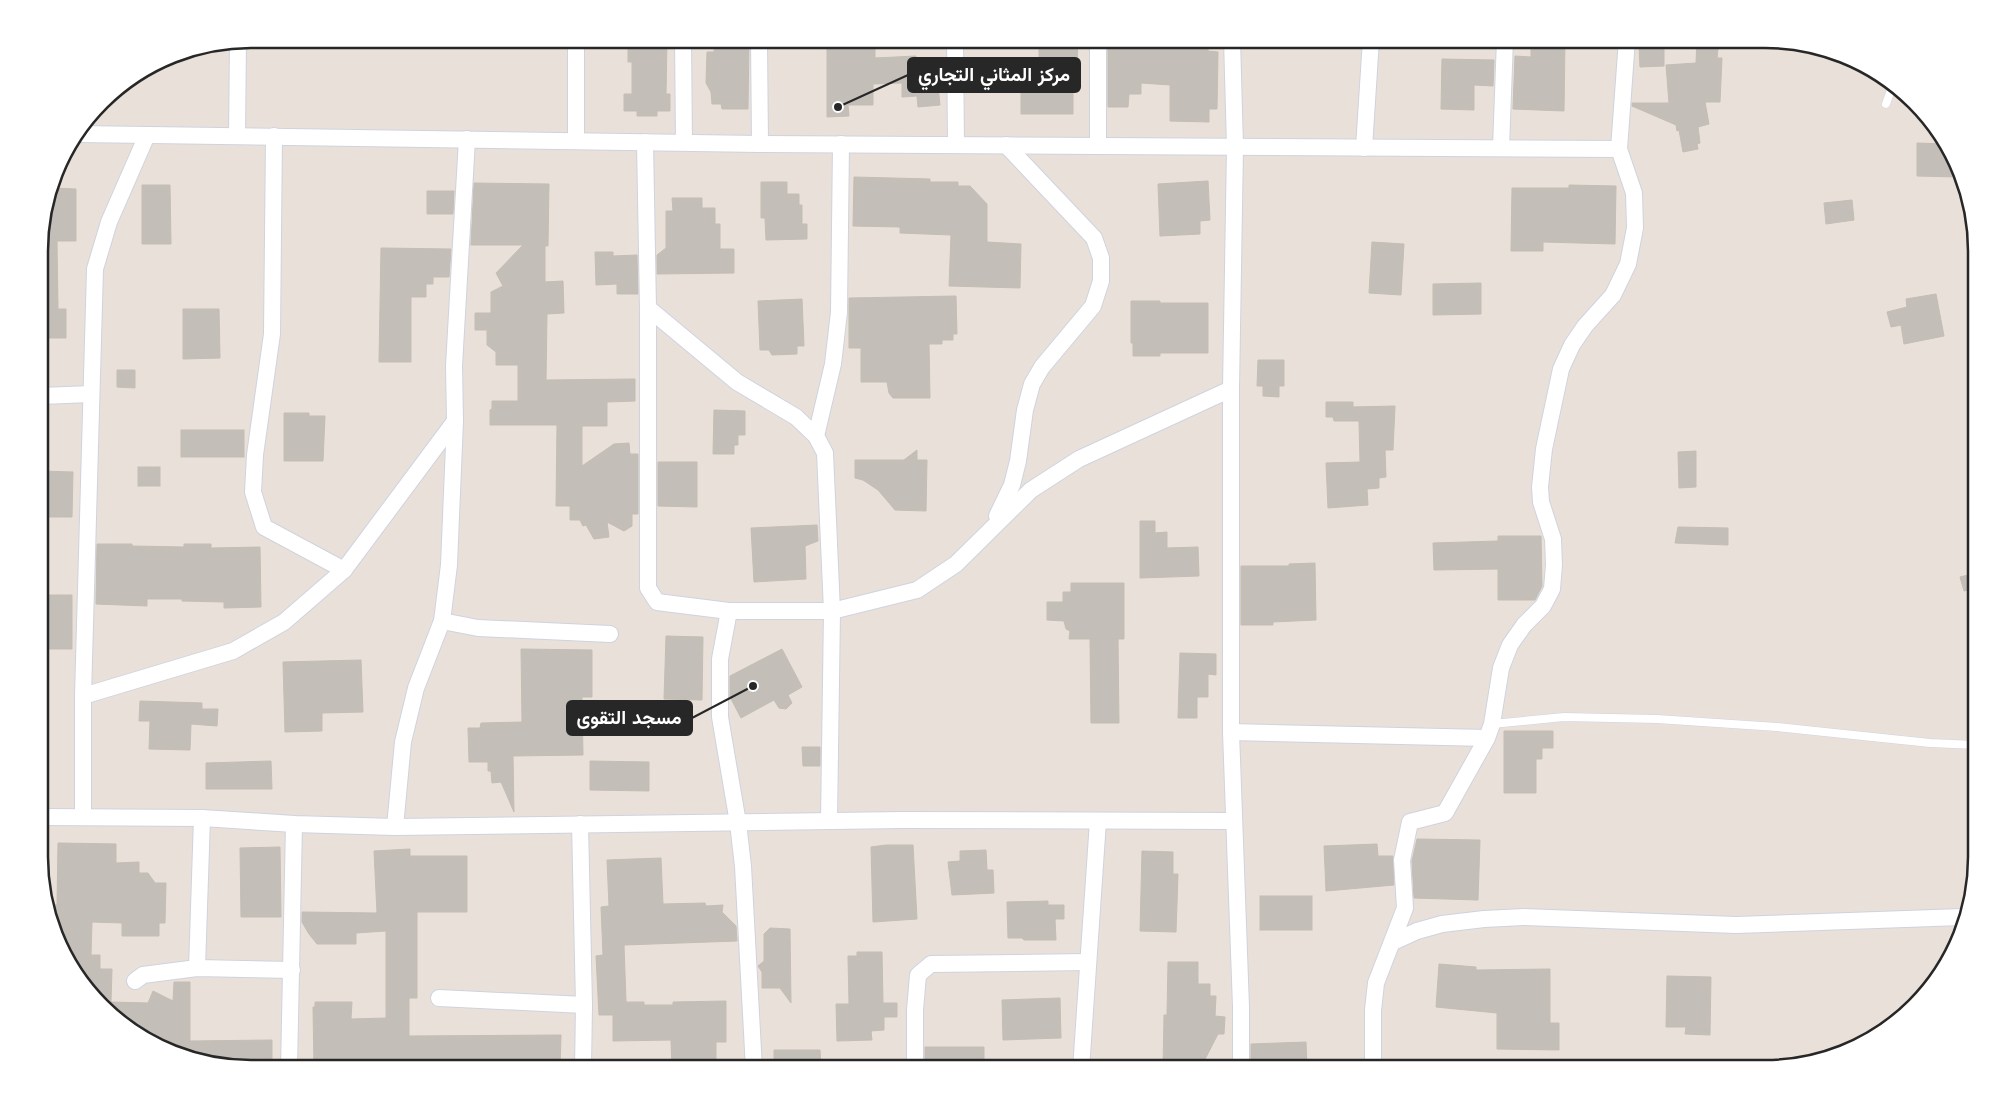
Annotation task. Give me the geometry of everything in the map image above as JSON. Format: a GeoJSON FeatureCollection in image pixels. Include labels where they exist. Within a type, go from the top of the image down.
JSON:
{"type":"FeatureCollection","features":[{"type":"Feature","properties":{"kind":"street"},"geometry":{"type":"LineString","coordinates":[[237,136],[238,48]]}},
{"type":"Feature","properties":{"kind":"street"},"geometry":{"type":"LineString","coordinates":[[576,48],[576,141]]}},
{"type":"Feature","properties":{"kind":"street"},"geometry":{"type":"LineString","coordinates":[[683,48],[684,142]]}},
{"type":"Feature","properties":{"kind":"street"},"geometry":{"type":"LineString","coordinates":[[759,48],[760,144]]}},
{"type":"Feature","properties":{"kind":"street"},"geometry":{"type":"LineString","coordinates":[[955,48],[956,145]]}},
{"type":"Feature","properties":{"kind":"street"},"geometry":{"type":"LineString","coordinates":[[1098,48],[1098,146]]}},
{"type":"Feature","properties":{"kind":"street"},"geometry":{"type":"LineString","coordinates":[[1232,48],[1235,147],[1231,389],[1231,732],[1241,1007],[1241,1060]]}},
{"type":"Feature","properties":{"kind":"street"},"geometry":{"type":"LineString","coordinates":[[1364,148],[1370,48]]}},
{"type":"Feature","properties":{"kind":"street"},"geometry":{"type":"LineString","coordinates":[[1501,148],[1505,48]]}},
{"type":"Feature","properties":{"kind":"street"},"geometry":{"type":"LineString","coordinates":[[1374,1060],[1373,1010],[1376,983],[1405,908],[1402,860],[1410,822],[1444,813],[1489,731],[1501,668],[1510,645],[1524,626],[1543,606],[1552,589],[1554,565],[1553,539],[1541,502],[1540,487],[1544,449],[1561,370],[1572,345],[1585,326],[1613,294],[1628,264],[1635,228],[1634,193],[1619,149],[1626,48]]}},
{"type":"Feature","properties":{"kind":"street"},"geometry":{"type":"LineString","coordinates":[[84,134],[760,144],[1619,149]]}},
{"type":"Feature","properties":{"kind":"street"},"geometry":{"type":"LineString","coordinates":[[83,817],[83,696],[95,269],[109,222],[147,135]]}},
{"type":"Feature","properties":{"kind":"street"},"geometry":{"type":"LineString","coordinates":[[274,136],[272,334],[255,455],[253,492],[264,527],[344,570]]}},
{"type":"Feature","properties":{"kind":"street"},"geometry":{"type":"LineString","coordinates":[[395,827],[403,742],[416,688],[442,621],[449,564],[455,421],[454,366],[467,139]]}},
{"type":"Feature","properties":{"kind":"street"},"geometry":{"type":"LineString","coordinates":[[645,142],[648,308],[648,588],[657,602],[729,611],[832,611],[917,590],[956,564],[993,525],[1031,490],[1079,459],[1231,389]]}},
{"type":"Feature","properties":{"kind":"street"},"geometry":{"type":"LineString","coordinates":[[816,436],[833,364],[839,312],[841,144]]}},
{"type":"Feature","properties":{"kind":"street"},"geometry":{"type":"LineString","coordinates":[[993,525],[1012,485],[1018,461],[1025,410],[1032,384],[1042,366],[1093,306],[1101,281],[1101,258],[1094,238],[1006,145]]}},
{"type":"Feature","properties":{"kind":"street"},"geometry":{"type":"LineString","coordinates":[[648,308],[737,382],[764,396],[796,417],[816,436],[824,453],[832,611],[829,821]]}},
{"type":"Feature","properties":{"kind":"street"},"geometry":{"type":"LineString","coordinates":[[48,396],[91,394]]}},
{"type":"Feature","properties":{"kind":"street"},"geometry":{"type":"LineString","coordinates":[[83,696],[233,651],[284,622],[344,570],[455,421]]}},
{"type":"Feature","properties":{"kind":"street"},"geometry":{"type":"LineString","coordinates":[[729,611],[720,658],[720,718],[738,823],[748,936],[753,1060]]}},
{"type":"Feature","properties":{"kind":"street"},"geometry":{"type":"LineString","coordinates":[[442,621],[478,628],[610,634]]}},
{"type":"Feature","properties":{"kind":"street"},"geometry":{"type":"LineString","coordinates":[[1231,732],[1489,731]]}},
{"type":"Feature","properties":{"kind":"street"},"geometry":{"type":"LineString","coordinates":[[48,817],[202,818],[294,824],[395,827],[829,821],[1234,821]]}},
{"type":"Feature","properties":{"kind":"street"},"geometry":{"type":"LineString","coordinates":[[197,968],[202,818]]}},
{"type":"Feature","properties":{"kind":"street"},"geometry":{"type":"LineString","coordinates":[[1082,1060],[1098,821]]}},
{"type":"Feature","properties":{"kind":"street"},"geometry":{"type":"LineString","coordinates":[[289,1060],[294,824]]}},
{"type":"Feature","properties":{"kind":"street"},"geometry":{"type":"LineString","coordinates":[[580,824],[584,1006],[583,1060]]}},
{"type":"Feature","properties":{"kind":"street"},"geometry":{"type":"LineString","coordinates":[[1393,942],[1417,931],[1442,924],[1494,918],[1524,917],[1736,925],[1959,917]]}},
{"type":"Feature","properties":{"kind":"street"},"geometry":{"type":"LineString","coordinates":[[915,1060],[915,1010],[918,975],[931,964],[1087,962]]}},
{"type":"Feature","properties":{"kind":"street"},"geometry":{"type":"LineString","coordinates":[[135,981],[143,974],[197,968],[292,970]]}},
{"type":"Feature","properties":{"kind":"street"},"geometry":{"type":"LineString","coordinates":[[439,998],[584,1006]]}},
{"type":"Feature","properties":{"kind":"lane"},"geometry":{"type":"LineString","coordinates":[[1886,104],[1890,91]]}},
{"type":"Feature","properties":{"kind":"lane"},"geometry":{"type":"LineString","coordinates":[[1489,731],[1564,716],[1657,719],[1777,727],[1930,743],[1968,744]]}},
{"type":"Feature","properties":{"kind":"building"},"geometry":{"type":"Polygon","coordinates":[[[628,48],[667,48],[666,94],[670,94],[670,111],[657,111],[657,116],[637,116],[637,111],[624,111],[624,94],[632,94],[632,62],[628,62],[628,48]]]}},
{"type":"Feature","properties":{"kind":"building"},"geometry":{"type":"Polygon","coordinates":[[[714,48],[749,48],[748,109],[722,109],[721,104],[712,104],[711,92],[706,83],[707,52],[714,52],[714,48]]]}},
{"type":"Feature","properties":{"kind":"building"},"geometry":{"type":"Polygon","coordinates":[[[827,48],[875,48],[875,58],[916,56],[916,58],[935,58],[940,105],[918,107],[917,96],[902,97],[902,83],[873,84],[873,105],[848,105],[849,116],[827,117],[827,48]]]}},
{"type":"Feature","properties":{"kind":"building"},"geometry":{"type":"Polygon","coordinates":[[[1039,48],[1078,48],[1077,64],[1073,64],[1073,114],[1021,114],[1021,78],[1039,78],[1039,48]]]}},
{"type":"Feature","properties":{"kind":"building"},"geometry":{"type":"Polygon","coordinates":[[[1108,48],[1202,48],[1218,52],[1217,109],[1209,109],[1209,122],[1170,121],[1170,85],[1141,83],[1141,94],[1129,94],[1128,107],[1108,107],[1108,48]]]}},
{"type":"Feature","properties":{"kind":"building"},"geometry":{"type":"Polygon","coordinates":[[[1531,48],[1565,48],[1564,111],[1513,109],[1515,56],[1531,57],[1531,48]]]}},
{"type":"Feature","properties":{"kind":"building"},"geometry":{"type":"Polygon","coordinates":[[[1639,48],[1664,48],[1664,66],[1640,67],[1639,48]]]}},
{"type":"Feature","properties":{"kind":"building"},"geometry":{"type":"Polygon","coordinates":[[[1697,48],[1718,48],[1717,58],[1722,58],[1720,102],[1705,102],[1709,124],[1698,127],[1700,143],[1697,144],[1698,149],[1683,152],[1679,130],[1677,131],[1676,125],[1632,106],[1632,103],[1669,103],[1666,65],[1696,63],[1697,48]]]}},
{"type":"Feature","properties":{"kind":"building"},"geometry":{"type":"Polygon","coordinates":[[[1442,59],[1494,60],[1493,86],[1474,85],[1474,110],[1441,109],[1442,59]]]}},
{"type":"Feature","properties":{"kind":"building"},"geometry":{"type":"Polygon","coordinates":[[[1917,143],[1937,144],[1947,160],[1954,177],[1917,176],[1917,143]]]}},
{"type":"Feature","properties":{"kind":"building"},"geometry":{"type":"Polygon","coordinates":[[[854,177],[930,179],[930,182],[958,182],[958,186],[970,186],[987,204],[987,242],[1021,244],[1020,288],[949,286],[951,235],[900,233],[900,227],[853,226],[854,177]]]}},
{"type":"Feature","properties":{"kind":"building"},"geometry":{"type":"Polygon","coordinates":[[[1208,181],[1210,220],[1200,221],[1200,234],[1160,236],[1158,184],[1208,181]]]}},
{"type":"Feature","properties":{"kind":"building"},"geometry":{"type":"Polygon","coordinates":[[[761,182],[787,182],[787,194],[799,194],[799,205],[802,205],[802,224],[807,224],[807,239],[766,240],[765,218],[761,218],[761,182]]]}},
{"type":"Feature","properties":{"kind":"building"},"geometry":{"type":"Polygon","coordinates":[[[474,183],[549,184],[548,246],[545,246],[545,282],[563,281],[564,313],[547,314],[546,380],[635,379],[635,401],[607,402],[607,426],[582,426],[582,466],[614,444],[629,443],[630,454],[638,454],[638,514],[632,514],[632,526],[624,531],[607,522],[609,537],[594,539],[586,525],[583,526],[580,520],[570,520],[570,506],[556,506],[557,425],[490,425],[492,401],[518,401],[518,365],[496,365],[496,352],[487,345],[487,330],[475,330],[475,313],[491,313],[491,292],[503,286],[496,273],[523,245],[471,245],[474,183]]]}},
{"type":"Feature","properties":{"kind":"building"},"geometry":{"type":"Polygon","coordinates":[[[142,185],[170,185],[171,244],[142,244],[142,185]]]}},
{"type":"Feature","properties":{"kind":"building"},"geometry":{"type":"Polygon","coordinates":[[[1569,185],[1616,186],[1615,244],[1543,242],[1543,251],[1511,251],[1512,188],[1569,188],[1569,185]]]}},
{"type":"Feature","properties":{"kind":"building"},"geometry":{"type":"Polygon","coordinates":[[[57,188],[76,189],[76,241],[57,241],[58,309],[66,309],[66,338],[48,338],[48,237],[51,211],[57,188]]]}},
{"type":"Feature","properties":{"kind":"building"},"geometry":{"type":"Polygon","coordinates":[[[427,191],[454,191],[453,214],[427,214],[427,191]]]}},
{"type":"Feature","properties":{"kind":"building"},"geometry":{"type":"Polygon","coordinates":[[[672,198],[702,198],[702,208],[715,208],[715,224],[720,224],[720,249],[734,249],[734,273],[657,274],[657,255],[666,248],[666,211],[673,211],[672,198]]]}},
{"type":"Feature","properties":{"kind":"building"},"geometry":{"type":"Polygon","coordinates":[[[1852,200],[1854,220],[1826,224],[1824,203],[1852,200]]]}},
{"type":"Feature","properties":{"kind":"building"},"geometry":{"type":"Polygon","coordinates":[[[1372,242],[1404,244],[1401,295],[1369,293],[1372,242]]]}},
{"type":"Feature","properties":{"kind":"building"},"geometry":{"type":"Polygon","coordinates":[[[381,248],[451,249],[449,277],[433,277],[433,284],[426,284],[426,297],[411,297],[411,362],[379,362],[381,248]]]}},
{"type":"Feature","properties":{"kind":"building"},"geometry":{"type":"Polygon","coordinates":[[[595,252],[613,252],[613,256],[637,255],[638,294],[617,294],[617,284],[596,285],[595,252]]]}},
{"type":"Feature","properties":{"kind":"building"},"geometry":{"type":"Polygon","coordinates":[[[1481,283],[1481,314],[1433,315],[1433,284],[1481,283]]]}},
{"type":"Feature","properties":{"kind":"building"},"geometry":{"type":"Polygon","coordinates":[[[1936,294],[1944,336],[1904,344],[1901,325],[1891,327],[1887,312],[1907,307],[1906,299],[1936,294]]]}},
{"type":"Feature","properties":{"kind":"building"},"geometry":{"type":"Polygon","coordinates":[[[956,296],[957,334],[953,334],[953,340],[942,340],[942,344],[929,344],[930,398],[893,398],[889,393],[887,382],[861,382],[861,348],[849,348],[849,298],[956,296]]]}},
{"type":"Feature","properties":{"kind":"building"},"geometry":{"type":"Polygon","coordinates":[[[802,299],[804,346],[797,346],[797,354],[772,355],[769,350],[760,350],[758,301],[802,299]]]}},
{"type":"Feature","properties":{"kind":"building"},"geometry":{"type":"Polygon","coordinates":[[[1131,301],[1208,303],[1208,353],[1160,353],[1160,356],[1133,356],[1133,343],[1131,343],[1131,301]]]}},
{"type":"Feature","properties":{"kind":"building"},"geometry":{"type":"Polygon","coordinates":[[[183,309],[219,309],[220,358],[183,359],[183,309]]]}},
{"type":"Feature","properties":{"kind":"building"},"geometry":{"type":"Polygon","coordinates":[[[1258,360],[1284,360],[1284,386],[1279,386],[1279,397],[1263,396],[1263,386],[1257,386],[1258,360]]]}},
{"type":"Feature","properties":{"kind":"building"},"geometry":{"type":"Polygon","coordinates":[[[117,370],[135,370],[135,388],[117,387],[117,370]]]}},
{"type":"Feature","properties":{"kind":"building"},"geometry":{"type":"Polygon","coordinates":[[[1326,402],[1353,402],[1353,407],[1395,406],[1393,450],[1385,450],[1386,477],[1379,478],[1379,488],[1367,489],[1368,505],[1328,508],[1326,463],[1360,462],[1359,421],[1334,421],[1333,417],[1326,417],[1326,402]]]}},
{"type":"Feature","properties":{"kind":"building"},"geometry":{"type":"Polygon","coordinates":[[[714,410],[745,411],[745,435],[738,435],[738,445],[734,445],[734,454],[713,454],[714,410]]]}},
{"type":"Feature","properties":{"kind":"building"},"geometry":{"type":"Polygon","coordinates":[[[284,413],[309,413],[309,416],[325,416],[323,461],[284,461],[284,413]]]}},
{"type":"Feature","properties":{"kind":"building"},"geometry":{"type":"Polygon","coordinates":[[[181,430],[244,430],[244,457],[181,457],[181,430]]]}},
{"type":"Feature","properties":{"kind":"building"},"geometry":{"type":"Polygon","coordinates":[[[917,450],[917,460],[927,460],[926,511],[895,510],[878,490],[863,480],[855,478],[855,460],[904,460],[917,450]]]}},
{"type":"Feature","properties":{"kind":"building"},"geometry":{"type":"Polygon","coordinates":[[[1696,451],[1696,487],[1679,488],[1678,452],[1696,451]]]}},
{"type":"Feature","properties":{"kind":"building"},"geometry":{"type":"Polygon","coordinates":[[[658,462],[697,462],[697,507],[658,506],[658,462]]]}},
{"type":"Feature","properties":{"kind":"building"},"geometry":{"type":"Polygon","coordinates":[[[138,467],[160,467],[160,486],[138,486],[138,467]]]}},
{"type":"Feature","properties":{"kind":"building"},"geometry":{"type":"Polygon","coordinates":[[[48,471],[73,472],[72,517],[48,517],[48,471]]]}},
{"type":"Feature","properties":{"kind":"building"},"geometry":{"type":"Polygon","coordinates":[[[1140,521],[1155,521],[1155,533],[1167,532],[1167,548],[1198,547],[1199,576],[1140,578],[1140,521]]]}},
{"type":"Feature","properties":{"kind":"building"},"geometry":{"type":"Polygon","coordinates":[[[817,525],[818,541],[805,546],[806,579],[754,582],[751,528],[817,525]]]}},
{"type":"Feature","properties":{"kind":"building"},"geometry":{"type":"Polygon","coordinates":[[[1678,527],[1728,528],[1728,545],[1675,543],[1678,527]]]}},
{"type":"Feature","properties":{"kind":"building"},"geometry":{"type":"Polygon","coordinates":[[[1498,536],[1541,536],[1542,586],[1535,600],[1498,600],[1498,569],[1434,570],[1433,543],[1498,541],[1498,536]]]}},
{"type":"Feature","properties":{"kind":"building"},"geometry":{"type":"Polygon","coordinates":[[[97,544],[184,547],[184,544],[211,544],[211,548],[260,547],[261,607],[224,608],[224,602],[182,601],[182,599],[147,599],[147,606],[96,604],[97,544]]]}},
{"type":"Feature","properties":{"kind":"building"},"geometry":{"type":"Polygon","coordinates":[[[1315,563],[1316,620],[1273,622],[1273,625],[1241,625],[1241,566],[1289,566],[1289,564],[1315,563]]]}},
{"type":"Feature","properties":{"kind":"building"},"geometry":{"type":"Polygon","coordinates":[[[1968,575],[1968,590],[1964,591],[1960,577],[1968,575]]]}},
{"type":"Feature","properties":{"kind":"building"},"geometry":{"type":"Polygon","coordinates":[[[1071,583],[1124,583],[1124,639],[1118,639],[1119,723],[1091,723],[1090,639],[1069,639],[1070,631],[1066,629],[1064,621],[1047,620],[1047,602],[1063,602],[1063,592],[1071,592],[1071,583]]]}},
{"type":"Feature","properties":{"kind":"building"},"geometry":{"type":"Polygon","coordinates":[[[48,595],[72,595],[72,649],[49,649],[48,595]]]}},
{"type":"Feature","properties":{"kind":"building"},"geometry":{"type":"Polygon","coordinates":[[[666,636],[703,637],[702,700],[664,699],[666,636]]]}},
{"type":"Feature","properties":{"kind":"building"},"geometry":{"type":"Polygon","coordinates":[[[521,649],[592,650],[592,697],[582,697],[583,755],[513,756],[514,812],[501,782],[492,783],[491,771],[488,771],[488,762],[469,762],[468,728],[480,728],[481,723],[522,722],[521,649]]]}},
{"type":"Feature","properties":{"kind":"building"},"geometry":{"type":"Polygon","coordinates":[[[782,649],[802,687],[788,695],[792,703],[786,709],[779,708],[774,700],[741,718],[730,697],[730,676],[782,649]]]}},
{"type":"Feature","properties":{"kind":"building"},"geometry":{"type":"Polygon","coordinates":[[[1180,653],[1216,654],[1216,675],[1208,674],[1208,697],[1197,697],[1197,718],[1178,718],[1180,653]]]}},
{"type":"Feature","properties":{"kind":"building"},"geometry":{"type":"Polygon","coordinates":[[[361,660],[363,712],[322,713],[322,731],[285,732],[283,662],[361,660]]]}},
{"type":"Feature","properties":{"kind":"building"},"geometry":{"type":"Polygon","coordinates":[[[140,701],[202,703],[202,709],[218,709],[217,726],[191,724],[190,750],[149,749],[150,721],[139,721],[140,701]]]}},
{"type":"Feature","properties":{"kind":"building"},"geometry":{"type":"Polygon","coordinates":[[[1504,731],[1553,731],[1553,748],[1542,748],[1542,759],[1536,759],[1536,793],[1504,793],[1504,731]]]}},
{"type":"Feature","properties":{"kind":"building"},"geometry":{"type":"Polygon","coordinates":[[[802,747],[820,747],[820,766],[803,766],[802,747]]]}},
{"type":"Feature","properties":{"kind":"building"},"geometry":{"type":"Polygon","coordinates":[[[271,761],[272,789],[206,789],[206,763],[271,761]]]}},
{"type":"Feature","properties":{"kind":"building"},"geometry":{"type":"Polygon","coordinates":[[[590,761],[649,762],[649,791],[590,790],[590,761]]]}},
{"type":"Feature","properties":{"kind":"building"},"geometry":{"type":"Polygon","coordinates":[[[1417,839],[1480,840],[1478,900],[1414,898],[1412,861],[1417,839]]]}},
{"type":"Feature","properties":{"kind":"building"},"geometry":{"type":"Polygon","coordinates":[[[58,843],[116,844],[116,863],[139,862],[139,873],[148,873],[155,883],[166,883],[165,923],[159,923],[159,936],[122,936],[122,923],[92,922],[91,955],[100,955],[100,969],[112,969],[111,1002],[148,1003],[153,991],[173,1001],[174,982],[190,982],[190,1041],[272,1040],[272,1060],[224,1059],[198,1054],[160,1040],[127,1019],[89,981],[68,948],[54,910],[53,905],[57,905],[58,843]]]}},
{"type":"Feature","properties":{"kind":"building"},"geometry":{"type":"Polygon","coordinates":[[[1377,844],[1378,856],[1393,856],[1394,885],[1326,891],[1324,846],[1377,844]]]}},
{"type":"Feature","properties":{"kind":"building"},"geometry":{"type":"Polygon","coordinates":[[[913,845],[917,919],[873,922],[871,847],[913,845]]]}},
{"type":"Feature","properties":{"kind":"building"},"geometry":{"type":"Polygon","coordinates":[[[280,847],[281,917],[241,917],[240,848],[280,847]]]}},
{"type":"Feature","properties":{"kind":"building"},"geometry":{"type":"Polygon","coordinates":[[[410,849],[410,856],[467,856],[467,912],[417,912],[417,998],[409,998],[409,1036],[561,1035],[560,1060],[314,1060],[313,1007],[315,1007],[315,1002],[352,1002],[351,1019],[386,1018],[386,931],[356,933],[356,944],[317,944],[302,922],[302,912],[377,913],[374,851],[410,849]]]}},
{"type":"Feature","properties":{"kind":"building"},"geometry":{"type":"Polygon","coordinates":[[[986,850],[987,870],[993,870],[994,893],[952,895],[948,862],[960,861],[960,851],[986,850]]]}},
{"type":"Feature","properties":{"kind":"building"},"geometry":{"type":"Polygon","coordinates":[[[1142,851],[1173,852],[1173,874],[1178,874],[1176,932],[1140,931],[1142,851]]]}},
{"type":"Feature","properties":{"kind":"building"},"geometry":{"type":"Polygon","coordinates":[[[661,858],[663,904],[705,903],[706,906],[723,905],[722,912],[736,926],[737,941],[624,945],[626,1002],[644,1002],[644,1005],[673,1005],[673,1002],[726,1001],[726,1042],[716,1042],[716,1060],[672,1060],[671,1040],[613,1041],[613,1015],[599,1015],[596,956],[603,955],[601,907],[609,906],[607,860],[661,858]]]}},
{"type":"Feature","properties":{"kind":"building"},"geometry":{"type":"Polygon","coordinates":[[[1260,896],[1312,896],[1312,930],[1260,930],[1260,896]]]}},
{"type":"Feature","properties":{"kind":"building"},"geometry":{"type":"Polygon","coordinates":[[[1048,901],[1048,905],[1064,905],[1064,919],[1055,919],[1056,940],[1008,938],[1007,902],[1048,901]]]}},
{"type":"Feature","properties":{"kind":"building"},"geometry":{"type":"Polygon","coordinates":[[[770,928],[790,929],[791,1003],[780,988],[762,988],[762,972],[758,966],[764,961],[764,934],[770,928]]]}},
{"type":"Feature","properties":{"kind":"building"},"geometry":{"type":"Polygon","coordinates":[[[857,952],[882,952],[883,1003],[897,1003],[897,1017],[884,1017],[884,1030],[871,1031],[872,1040],[837,1041],[836,1004],[849,1004],[848,956],[857,956],[857,952]]]}},
{"type":"Feature","properties":{"kind":"building"},"geometry":{"type":"Polygon","coordinates":[[[1168,962],[1198,962],[1198,984],[1210,984],[1210,996],[1216,996],[1215,1016],[1225,1017],[1224,1034],[1218,1034],[1205,1060],[1163,1060],[1164,1015],[1167,1015],[1168,962]]]}},
{"type":"Feature","properties":{"kind":"building"},"geometry":{"type":"Polygon","coordinates":[[[1439,964],[1476,967],[1476,970],[1550,969],[1550,1023],[1559,1023],[1559,1050],[1497,1049],[1497,1013],[1436,1007],[1439,964]]]}},
{"type":"Feature","properties":{"kind":"building"},"geometry":{"type":"Polygon","coordinates":[[[1667,976],[1711,977],[1710,1035],[1685,1034],[1686,1027],[1666,1027],[1667,976]]]}},
{"type":"Feature","properties":{"kind":"building"},"geometry":{"type":"Polygon","coordinates":[[[1060,998],[1061,1038],[1003,1040],[1002,1000],[1060,998]]]}},
{"type":"Feature","properties":{"kind":"building"},"geometry":{"type":"Polygon","coordinates":[[[1306,1042],[1307,1060],[1251,1060],[1251,1044],[1306,1042]]]}},
{"type":"Feature","properties":{"kind":"building"},"geometry":{"type":"Polygon","coordinates":[[[925,1047],[984,1047],[984,1060],[925,1060],[925,1047]]]}},
{"type":"Feature","properties":{"kind":"building"},"geometry":{"type":"Polygon","coordinates":[[[774,1050],[820,1050],[821,1060],[774,1060],[774,1050]]]}},
{"type":"Feature","properties":{"kind":"place","name":"مركز المثاني التجاري"},"geometry":{"type":"Point","coordinates":[838,107]}},
{"type":"Feature","properties":{"kind":"place","name":"مسجد التقوى"},"geometry":{"type":"Point","coordinates":[753,686]}}]}
